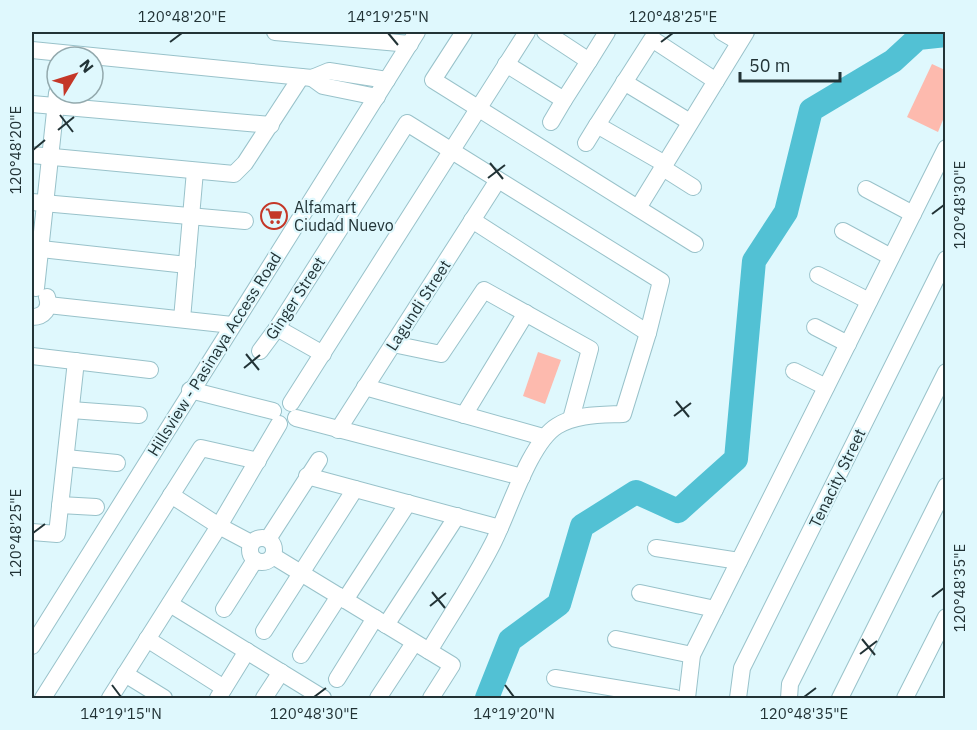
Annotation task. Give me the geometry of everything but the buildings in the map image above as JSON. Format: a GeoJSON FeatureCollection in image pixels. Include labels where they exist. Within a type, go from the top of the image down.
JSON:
{"type":"FeatureCollection","features":[{"type":"Feature","properties":{"kind":"street"},"geometry":{"type":"LineString","coordinates":[[275,32],[414,38]]}},
{"type":"Feature","properties":{"kind":"street"},"geometry":{"type":"LineString","coordinates":[[464,32],[433,80],[695,244]]}},
{"type":"Feature","properties":{"kind":"street"},"geometry":{"type":"LineString","coordinates":[[110,699],[219,526],[258,461],[283,412],[453,152],[527,32]]}},
{"type":"Feature","properties":{"kind":"street"},"geometry":{"type":"LineString","coordinates":[[545,32],[589,61]]}},
{"type":"Feature","properties":{"kind":"street"},"geometry":{"type":"LineString","coordinates":[[551,122],[607,32]]}},
{"type":"Feature","properties":{"kind":"street"},"geometry":{"type":"LineString","coordinates":[[638,208],[742,37],[722,32]]}},
{"type":"Feature","properties":{"kind":"street"},"geometry":{"type":"LineString","coordinates":[[586,143],[654,35],[716,81]]}},
{"type":"Feature","properties":{"kind":"street","name":"Hillsview - Pasinaya Access Road"},"geometry":{"type":"LineString","coordinates":[[32,646],[37,628],[414,38]]}},
{"type":"Feature","properties":{"kind":"street"},"geometry":{"type":"LineString","coordinates":[[105,59],[307,77],[329,71],[387,80]]}},
{"type":"Feature","properties":{"kind":"street"},"geometry":{"type":"LineString","coordinates":[[506,64],[564,100]]}},
{"type":"Feature","properties":{"kind":"street"},"geometry":{"type":"LineString","coordinates":[[307,77],[323,86],[377,97]]}},
{"type":"Feature","properties":{"kind":"street"},"geometry":{"type":"LineString","coordinates":[[32,155],[230,174],[238,172],[307,77]]}},
{"type":"Feature","properties":{"kind":"street"},"geometry":{"type":"LineString","coordinates":[[624,82],[690,122]]}},
{"type":"Feature","properties":{"kind":"street"},"geometry":{"type":"LineString","coordinates":[[32,320],[44,313],[48,305],[44,292],[34,288],[38,203],[50,157],[55,105]]}},
{"type":"Feature","properties":{"kind":"street"},"geometry":{"type":"LineString","coordinates":[[105,105],[271,125]]}},
{"type":"Feature","properties":{"kind":"street","name":"Ginger Street"},"geometry":{"type":"LineString","coordinates":[[260,351],[277,328],[407,123],[453,152]]}},
{"type":"Feature","properties":{"kind":"street"},"geometry":{"type":"LineString","coordinates":[[597,125],[664,166],[693,187]]}},
{"type":"Feature","properties":{"kind":"street"},"geometry":{"type":"LineString","coordinates":[[429,651],[492,545],[522,477],[543,437],[556,426],[571,419],[623,414],[661,281],[453,152]]}},
{"type":"Feature","properties":{"kind":"street"},"geometry":{"type":"LineString","coordinates":[[687,699],[692,655],[891,257],[943,159]]}},
{"type":"Feature","properties":{"kind":"street"},"geometry":{"type":"LineString","coordinates":[[182,320],[195,171]]}},
{"type":"Feature","properties":{"kind":"street","name":"Lagundi Street"},"geometry":{"type":"LineString","coordinates":[[338,429],[498,180]]}},
{"type":"Feature","properties":{"kind":"street"},"geometry":{"type":"LineString","coordinates":[[866,189],[913,214]]}},
{"type":"Feature","properties":{"kind":"street"},"geometry":{"type":"LineString","coordinates":[[38,203],[245,221]]}},
{"type":"Feature","properties":{"kind":"street"},"geometry":{"type":"LineString","coordinates":[[472,220],[648,333]]}},
{"type":"Feature","properties":{"kind":"street"},"geometry":{"type":"LineString","coordinates":[[843,231],[891,257]]}},
{"type":"Feature","properties":{"kind":"street"},"geometry":{"type":"LineString","coordinates":[[36,248],[187,266]]}},
{"type":"Feature","properties":{"kind":"street","name":"Tenacity Street"},"geometry":{"type":"LineString","coordinates":[[738,699],[742,668],[945,260]]}},
{"type":"Feature","properties":{"kind":"street"},"geometry":{"type":"LineString","coordinates":[[818,275],[869,301]]}},
{"type":"Feature","properties":{"kind":"street"},"geometry":{"type":"LineString","coordinates":[[393,344],[441,354],[484,290],[590,349],[571,419]]}},
{"type":"Feature","properties":{"kind":"street"},"geometry":{"type":"LineString","coordinates":[[48,305],[232,325]]}},
{"type":"Feature","properties":{"kind":"street"},"geometry":{"type":"LineString","coordinates":[[464,415],[526,313]]}},
{"type":"Feature","properties":{"kind":"street"},"geometry":{"type":"LineString","coordinates":[[815,327],[848,344]]}},
{"type":"Feature","properties":{"kind":"street"},"geometry":{"type":"LineString","coordinates":[[277,328],[323,354]]}},
{"type":"Feature","properties":{"kind":"street"},"geometry":{"type":"LineString","coordinates":[[32,356],[150,370]]}},
{"type":"Feature","properties":{"kind":"street"},"geometry":{"type":"LineString","coordinates":[[32,532],[57,534],[76,361]]}},
{"type":"Feature","properties":{"kind":"street"},"geometry":{"type":"LineString","coordinates":[[794,371],[826,387]]}},
{"type":"Feature","properties":{"kind":"street"},"geometry":{"type":"LineString","coordinates":[[789,699],[790,684],[945,372]]}},
{"type":"Feature","properties":{"kind":"street"},"geometry":{"type":"LineString","coordinates":[[194,385],[338,429],[522,477]]}},
{"type":"Feature","properties":{"kind":"street"},"geometry":{"type":"LineString","coordinates":[[365,387],[543,437]]}},
{"type":"Feature","properties":{"kind":"street"},"geometry":{"type":"LineString","coordinates":[[71,410],[139,415]]}},
{"type":"Feature","properties":{"kind":"street"},"geometry":{"type":"LineString","coordinates":[[43,699],[201,448],[258,461]]}},
{"type":"Feature","properties":{"kind":"street"},"geometry":{"type":"LineString","coordinates":[[66,458],[117,463]]}},
{"type":"Feature","properties":{"kind":"street"},"geometry":{"type":"LineString","coordinates":[[268,539],[318,460]]}},
{"type":"Feature","properties":{"kind":"street"},"geometry":{"type":"LineString","coordinates":[[307,476],[500,528]]}},
{"type":"Feature","properties":{"kind":"street"},"geometry":{"type":"LineString","coordinates":[[840,699],[945,486]]}},
{"type":"Feature","properties":{"kind":"street"},"geometry":{"type":"LineString","coordinates":[[264,632],[356,489]]}},
{"type":"Feature","properties":{"kind":"street"},"geometry":{"type":"LineString","coordinates":[[171,495],[219,526],[251,543]]}},
{"type":"Feature","properties":{"kind":"street"},"geometry":{"type":"LineString","coordinates":[[301,655],[408,503]]}},
{"type":"Feature","properties":{"kind":"street"},"geometry":{"type":"LineString","coordinates":[[60,505],[96,507]]}},
{"type":"Feature","properties":{"kind":"street"},"geometry":{"type":"LineString","coordinates":[[337,679],[457,516]]}},
{"type":"Feature","properties":{"kind":"street"},"geometry":{"type":"LineString","coordinates":[[259,538],[268,539],[274,547],[273,556],[266,562],[255,560],[250,553],[251,543],[259,538]]}},
{"type":"Feature","properties":{"kind":"street"},"geometry":{"type":"LineString","coordinates":[[656,548],[739,561]]}},
{"type":"Feature","properties":{"kind":"street"},"geometry":{"type":"LineString","coordinates":[[273,556],[452,665],[431,699]]}},
{"type":"Feature","properties":{"kind":"street"},"geometry":{"type":"LineString","coordinates":[[224,609],[255,560]]}},
{"type":"Feature","properties":{"kind":"street"},"geometry":{"type":"LineString","coordinates":[[640,593],[715,609]]}},
{"type":"Feature","properties":{"kind":"street"},"geometry":{"type":"LineString","coordinates":[[170,604],[323,699]]}},
{"type":"Feature","properties":{"kind":"street"},"geometry":{"type":"LineString","coordinates":[[905,699],[945,617]]}},
{"type":"Feature","properties":{"kind":"street"},"geometry":{"type":"LineString","coordinates":[[147,639],[221,693],[247,651]]}},
{"type":"Feature","properties":{"kind":"street"},"geometry":{"type":"LineString","coordinates":[[616,639],[692,655]]}},
{"type":"Feature","properties":{"kind":"street"},"geometry":{"type":"LineString","coordinates":[[378,699],[414,643]]}},
{"type":"Feature","properties":{"kind":"street"},"geometry":{"type":"LineString","coordinates":[[264,699],[281,672]]}},
{"type":"Feature","properties":{"kind":"street"},"geometry":{"type":"LineString","coordinates":[[125,674],[164,699]]}},
{"type":"Feature","properties":{"kind":"street"},"geometry":{"type":"LineString","coordinates":[[555,678],[675,699]]}},
{"type":"Feature","properties":{"kind":"shaded area"},"geometry":{"type":"Polygon","coordinates":[[[932,64],[945,70],[945,115],[938,132],[907,117],[932,64]]]}},
{"type":"Feature","properties":{"kind":"shaded area"},"geometry":{"type":"Polygon","coordinates":[[[538,352],[561,360],[545,404],[523,396],[538,352]]]}},
{"type":"Feature","properties":{"kind":"waterway"},"geometry":{"type":"LineString","coordinates":[[487,698],[510,640],[559,604],[582,526],[636,492],[678,511],[736,459],[754,261],[786,212],[811,110],[893,61],[918,38],[946,35]]}},
{"type":"Feature","properties":{"kind":"place","name":"Alfamart Ciudad Nuevo"},"geometry":{"type":"Point","coordinates":[274,216]}}]}
